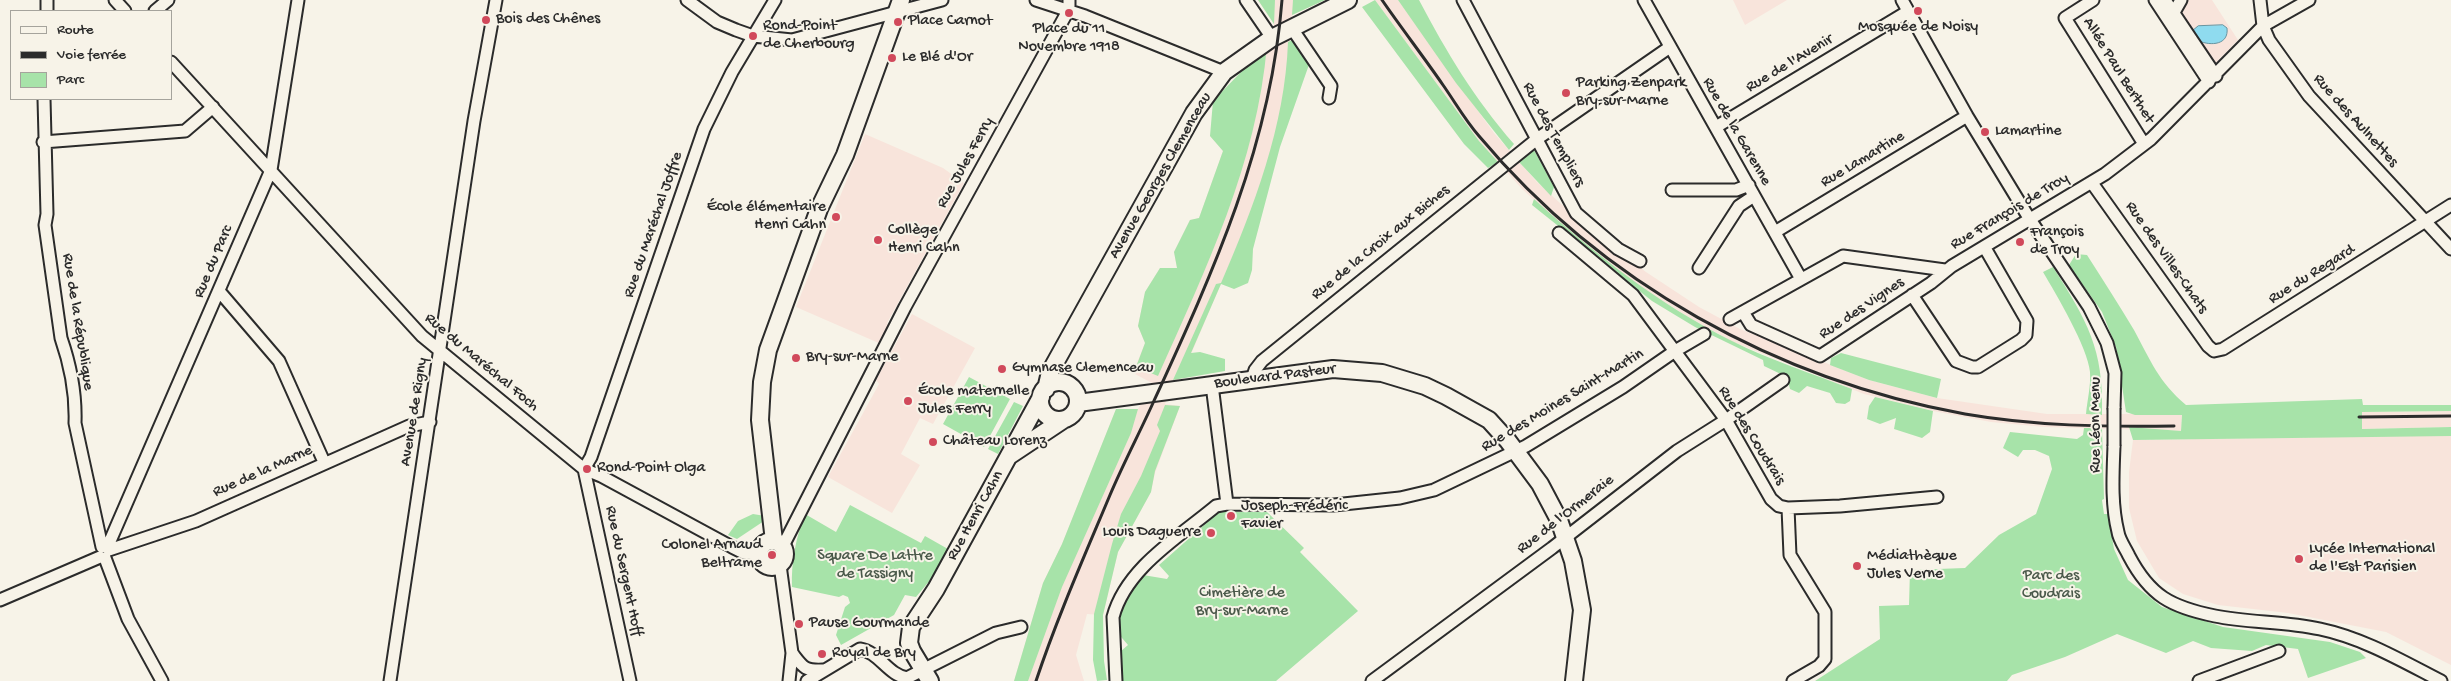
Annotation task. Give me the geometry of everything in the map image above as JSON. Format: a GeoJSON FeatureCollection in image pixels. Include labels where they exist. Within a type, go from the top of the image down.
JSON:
{"type":"FeatureCollection","features":[{"type":"Feature","properties":{"kind":"main road","name":"Avenue Georges Clemenceau"},"geometry":{"type":"LineString","coordinates":[[1008,457],[1043,393],[1050,372],[1194,113],[1224,72],[1272,38],[1348,0]]}},
{"type":"Feature","properties":{"kind":"main road"},"geometry":{"type":"LineString","coordinates":[[778,544],[762,546],[759,554],[762,562],[768,567],[780,565],[786,554],[778,544],[760,420],[762,382],[768,350],[819,209],[845,154],[899,6]]}},
{"type":"Feature","properties":{"kind":"main road"},"geometry":{"type":"LineString","coordinates":[[1061,355],[1061,372],[1065,384]]}},
{"type":"Feature","properties":{"kind":"main road","name":"Boulevard Pasteur"},"geometry":{"type":"LineString","coordinates":[[1078,403],[1333,368],[1382,373],[1425,386],[1489,420],[1513,453],[1540,484],[1577,578],[1582,610],[1574,681]]}},
{"type":"Feature","properties":{"kind":"main road"},"geometry":{"type":"LineString","coordinates":[[1008,457],[1073,414],[1078,403],[1075,391],[1065,384],[1055,383],[1043,393],[1042,410],[1057,420],[1063,420]]}},
{"type":"Feature","properties":{"kind":"main road","name":"Rue Henri Cahn"},"geometry":{"type":"LineString","coordinates":[[927,675],[910,644],[911,627],[936,589],[1008,457]]}},
{"type":"Feature","properties":{"kind":"street"},"geometry":{"type":"LineString","coordinates":[[114,0],[124,10]]}},
{"type":"Feature","properties":{"kind":"street"},"geometry":{"type":"LineString","coordinates":[[156,10],[168,0]]}},
{"type":"Feature","properties":{"kind":"street","name":"Rue du Parc"},"geometry":{"type":"LineString","coordinates":[[104,552],[271,170],[298,0]]}},
{"type":"Feature","properties":{"kind":"street","name":"Avenue de Rigny"},"geometry":{"type":"LineString","coordinates":[[390,681],[441,353],[474,121],[496,0]]}},
{"type":"Feature","properties":{"kind":"street"},"geometry":{"type":"LineString","coordinates":[[687,0],[717,22],[753,36],[792,40],[899,6],[942,0]]}},
{"type":"Feature","properties":{"kind":"street","name":"Rue du Maréchal Joffre"},"geometry":{"type":"LineString","coordinates":[[584,469],[591,457],[704,129],[732,72],[776,0]]}},
{"type":"Feature","properties":{"kind":"street"},"geometry":{"type":"LineString","coordinates":[[1036,0],[1069,5],[1224,72]]}},
{"type":"Feature","properties":{"kind":"street"},"geometry":{"type":"LineString","coordinates":[[1246,0],[1272,38]]}},
{"type":"Feature","properties":{"kind":"street","name":"Rue des Templiers"},"geometry":{"type":"LineString","coordinates":[[1463,0],[1576,213],[1618,249],[1640,261]]}},
{"type":"Feature","properties":{"kind":"street","name":"Rue de la Garenne"},"geometry":{"type":"LineString","coordinates":[[1644,0],[1801,279]]}},
{"type":"Feature","properties":{"kind":"street","name":"Rue Léon Menu"},"geometry":{"type":"LineString","coordinates":[[1902,0],[1907,12],[1967,116],[2029,218],[2088,307],[2107,343],[2115,373],[2113,496],[2118,534],[2136,569],[2159,596],[2184,608],[2216,616],[2283,622],[2321,629],[2366,643],[2441,681]]}},
{"type":"Feature","properties":{"kind":"street","name":"Allée Paul Berthet"},"geometry":{"type":"LineString","coordinates":[[2094,0],[2065,18],[2144,144]]}},
{"type":"Feature","properties":{"kind":"street"},"geometry":{"type":"LineString","coordinates":[[2155,0],[2212,79]]}},
{"type":"Feature","properties":{"kind":"street"},"geometry":{"type":"LineString","coordinates":[[2165,0],[2212,79]]}},
{"type":"Feature","properties":{"kind":"street"},"geometry":{"type":"LineString","coordinates":[[2173,14],[2182,0]]}},
{"type":"Feature","properties":{"kind":"street","name":"Rue des Aulnettes"},"geometry":{"type":"LineString","coordinates":[[2260,0],[2263,26],[2269,40],[2309,96],[2451,250]]}},
{"type":"Feature","properties":{"kind":"street","name":"Rue François de Troy"},"geometry":{"type":"LineString","coordinates":[[1730,319],[1843,256],[1945,270],[1985,248],[2029,218],[2092,183],[2144,144],[2212,79],[2263,26],[2309,0]]}},
{"type":"Feature","properties":{"kind":"street","name":"Rue Jules Ferry"},"geometry":{"type":"LineString","coordinates":[[778,544],[1069,5]]}},
{"type":"Feature","properties":{"kind":"street","name":"Rue de l'Avenir"},"geometry":{"type":"LineString","coordinates":[[1716,127],[1907,12]]}},
{"type":"Feature","properties":{"kind":"street"},"geometry":{"type":"LineString","coordinates":[[1292,27],[1331,86],[1329,98]]}},
{"type":"Feature","properties":{"kind":"street","name":"Rue de la Croix aux Biches"},"geometry":{"type":"LineString","coordinates":[[1252,379],[1255,370],[1262,361],[1537,139],[1670,47]]}},
{"type":"Feature","properties":{"kind":"street","name":"Rue du Maréchal Foch"},"geometry":{"type":"LineString","coordinates":[[172,63],[422,336],[441,353],[584,469],[601,476],[744,553],[759,554]]}},
{"type":"Feature","properties":{"kind":"street","name":"Rue de la République"},"geometry":{"type":"LineString","coordinates":[[44,100],[43,142],[46,225],[61,338],[66,353],[75,409],[75,423],[98,534],[104,552],[128,619],[162,681]]}},
{"type":"Feature","properties":{"kind":"street"},"geometry":{"type":"LineString","coordinates":[[43,142],[185,131],[213,107]]}},
{"type":"Feature","properties":{"kind":"street","name":"Rue Lamartine"},"geometry":{"type":"LineString","coordinates":[[1776,232],[1967,116]]}},
{"type":"Feature","properties":{"kind":"street","name":"Rue des Villes-Chats"},"geometry":{"type":"LineString","coordinates":[[2092,183],[2208,346],[2214,351]]}},
{"type":"Feature","properties":{"kind":"street"},"geometry":{"type":"LineString","coordinates":[[1672,190],[1751,190]]}},
{"type":"Feature","properties":{"kind":"street"},"geometry":{"type":"LineString","coordinates":[[1699,268],[1751,190]]}},
{"type":"Feature","properties":{"kind":"street","name":"Rue du Regard"},"geometry":{"type":"LineString","coordinates":[[2214,351],[2223,349],[2451,205]]}},
{"type":"Feature","properties":{"kind":"street","name":"Rue des Coudrais"},"geometry":{"type":"LineString","coordinates":[[1559,233],[1623,284],[1675,350],[1726,420],[1771,499],[1779,506],[1788,508],[1840,506],[1937,497]]}},
{"type":"Feature","properties":{"kind":"street"},"geometry":{"type":"LineString","coordinates":[[1912,295],[1956,361],[1960,364],[1978,367],[2021,340],[2026,335],[2027,321],[1985,248]]}},
{"type":"Feature","properties":{"kind":"street","name":"Rue des Vignes"},"geometry":{"type":"LineString","coordinates":[[1743,312],[1751,325],[1820,356],[1912,295],[1945,270]]}},
{"type":"Feature","properties":{"kind":"street"},"geometry":{"type":"LineString","coordinates":[[219,291],[279,360],[324,462]]}},
{"type":"Feature","properties":{"kind":"street","name":"Rue des Moines Saint-Martin"},"geometry":{"type":"LineString","coordinates":[[1227,504],[1334,505],[1400,498],[1434,490],[1513,453],[1623,387],[1675,350],[1704,334]]}},
{"type":"Feature","properties":{"kind":"street","name":"Rue de l'Ormeraie"},"geometry":{"type":"LineString","coordinates":[[1372,681],[1562,539],[1677,450],[1726,420],[1783,380]]}},
{"type":"Feature","properties":{"kind":"street"},"geometry":{"type":"LineString","coordinates":[[1116,681],[1112,617],[1129,583],[1157,555],[1216,506],[1227,504],[1212,385]]}},
{"type":"Feature","properties":{"kind":"street","name":"Rue de la Marne"},"geometry":{"type":"LineString","coordinates":[[0,600],[104,552],[196,521],[324,462],[409,426],[430,422]]}},
{"type":"Feature","properties":{"kind":"street","name":"Rue du Sergent Hoff"},"geometry":{"type":"LineString","coordinates":[[584,469],[630,681]]}},
{"type":"Feature","properties":{"kind":"street"},"geometry":{"type":"LineString","coordinates":[[1788,508],[1790,555],[1825,612],[1825,659],[1819,666],[1793,681]]}},
{"type":"Feature","properties":{"kind":"street"},"geometry":{"type":"LineString","coordinates":[[98,534],[109,531],[116,524]]}},
{"type":"Feature","properties":{"kind":"street"},"geometry":{"type":"LineString","coordinates":[[780,565],[792,653],[789,681]]}},
{"type":"Feature","properties":{"kind":"street"},"geometry":{"type":"LineString","coordinates":[[807,681],[860,649],[869,651],[889,676],[907,678],[927,675],[996,633],[1021,628]]}},
{"type":"Feature","properties":{"kind":"street"},"geometry":{"type":"LineString","coordinates":[[2199,681],[2279,651]]}},
{"type":"Feature","properties":{"kind":"street"},"geometry":{"type":"LineString","coordinates":[[792,653],[803,667],[810,671],[825,670]]}},
{"type":"Feature","properties":{"kind":"shaded area"},"geometry":{"type":"Polygon","coordinates":[[[1258,0],[1325,0],[1292,15],[1289,42],[1298,37],[1311,59],[1252,211],[1189,359],[1191,376],[1173,381],[1165,404],[1180,406],[1155,473],[1151,492],[1118,552],[1103,615],[1087,614],[1076,655],[1084,681],[1014,681],[1043,583],[1062,544],[1116,409],[1138,409],[1152,383],[1133,373],[1145,343],[1138,326],[1145,292],[1160,268],[1177,268],[1174,252],[1190,220],[1199,218],[1223,151],[1210,136],[1273,38],[1274,24],[1258,0]]]}},
{"type":"Feature","properties":{"kind":"shaded area"},"geometry":{"type":"Polygon","coordinates":[[[1375,0],[1398,0],[1494,133],[1537,182],[1582,223],[1646,272],[1699,307],[1740,329],[1869,380],[1937,398],[2047,414],[2182,414],[2181,431],[2045,427],[1991,422],[1933,411],[1864,394],[1733,342],[1637,285],[1572,234],[1522,189],[1479,141],[1375,0]]]}},
{"type":"Feature","properties":{"kind":"shaded area"},"geometry":{"type":"Polygon","coordinates":[[[1733,0],[1787,0],[1745,25],[1733,0]]]}},
{"type":"Feature","properties":{"kind":"shaded area"},"geometry":{"type":"Polygon","coordinates":[[[2159,0],[2212,0],[2238,40],[2206,73],[2159,0]]]}},
{"type":"Feature","properties":{"kind":"shaded area","name":"Collège Henri Cahn"},"geometry":{"type":"Polygon","coordinates":[[[865,134],[943,168],[964,183],[887,323],[890,326],[881,344],[796,307],[865,134]]]}},
{"type":"Feature","properties":{"kind":"shaded area","name":"École maternelle Jules Ferry"},"geometry":{"type":"Polygon","coordinates":[[[912,314],[975,348],[933,424],[920,418],[901,454],[920,465],[892,513],[828,477],[879,384],[876,380],[912,314]]]}},
{"type":"Feature","properties":{"kind":"shaded area"},"geometry":{"type":"Polygon","coordinates":[[[2451,411],[2451,427],[2362,429],[2362,412],[2451,411]]]}},
{"type":"Feature","properties":{"kind":"shaded area","name":"Lycée International de l'Est Parisien"},"geometry":{"type":"Polygon","coordinates":[[[2451,435],[2451,665],[2386,632],[2288,613],[2218,605],[2183,594],[2159,578],[2137,541],[2129,508],[2129,472],[2133,440],[2451,435]]]}},
{"type":"Feature","properties":{"kind":"green space"},"geometry":{"type":"Polygon","coordinates":[[[1258,0],[1275,0],[1274,24],[1258,0]]]}},
{"type":"Feature","properties":{"kind":"green space"},"geometry":{"type":"Polygon","coordinates":[[[1293,0],[1325,0],[1292,15],[1293,0]]]}},
{"type":"Feature","properties":{"kind":"green space"},"geometry":{"type":"Polygon","coordinates":[[[1375,0],[1479,141],[1498,162],[1488,168],[1464,144],[1362,7],[1375,0]]]}},
{"type":"Feature","properties":{"kind":"green space"},"geometry":{"type":"Polygon","coordinates":[[[1398,0],[1419,0],[1462,75],[1486,110],[1514,144],[1509,150],[1456,83],[1398,0]]]}},
{"type":"Feature","properties":{"kind":"green space"},"geometry":{"type":"Polygon","coordinates":[[[1298,37],[1311,59],[1280,147],[1253,249],[1252,270],[1248,283],[1234,289],[1221,284],[1191,353],[1200,352],[1225,359],[1225,371],[1173,380],[1216,284],[1221,283],[1256,195],[1266,165],[1281,104],[1288,42],[1298,37]]]}},
{"type":"Feature","properties":{"kind":"green space"},"geometry":{"type":"Polygon","coordinates":[[[1267,45],[1261,89],[1241,173],[1211,255],[1158,376],[1136,367],[1145,343],[1138,326],[1145,292],[1160,268],[1177,268],[1174,252],[1190,220],[1199,218],[1223,151],[1210,136],[1213,101],[1267,45]]]}},
{"type":"Feature","properties":{"kind":"green space"},"geometry":{"type":"Polygon","coordinates":[[[1534,150],[1554,187],[1551,196],[1519,162],[1534,150]]]}},
{"type":"Feature","properties":{"kind":"green space"},"geometry":{"type":"Polygon","coordinates":[[[1534,199],[1628,277],[1678,311],[1746,348],[1852,389],[1850,401],[1845,404],[1836,403],[1830,393],[1807,386],[1799,393],[1790,389],[1787,377],[1764,366],[1763,360],[1695,327],[1652,301],[1532,205],[1534,199]]]}},
{"type":"Feature","properties":{"kind":"green space"},"geometry":{"type":"Polygon","coordinates":[[[2076,254],[2087,255],[2134,330],[2156,370],[2168,388],[2186,405],[2362,399],[2363,405],[2451,405],[2451,411],[2362,412],[2362,429],[2451,427],[2451,436],[2133,440],[2129,427],[2181,431],[2182,415],[2135,415],[2126,412],[2116,347],[2102,312],[2069,265],[2076,254]]]}},
{"type":"Feature","properties":{"kind":"green space"},"geometry":{"type":"Polygon","coordinates":[[[2053,267],[2075,303],[2091,336],[2100,371],[2102,415],[2086,414],[2090,377],[2088,362],[2071,321],[2043,272],[2053,267]]]}},
{"type":"Feature","properties":{"kind":"green space"},"geometry":{"type":"Polygon","coordinates":[[[1841,353],[1941,379],[1937,398],[1869,380],[1830,365],[1831,358],[1841,353]]]}},
{"type":"Feature","properties":{"kind":"green space"},"geometry":{"type":"Polygon","coordinates":[[[969,377],[1010,399],[984,447],[943,424],[969,377]]]}},
{"type":"Feature","properties":{"kind":"green space"},"geometry":{"type":"Polygon","coordinates":[[[1875,397],[1933,411],[1930,432],[1922,438],[1894,429],[1896,418],[1880,424],[1867,419],[1869,406],[1875,397]]]}},
{"type":"Feature","properties":{"kind":"green space"},"geometry":{"type":"Polygon","coordinates":[[[1014,402],[1023,406],[998,454],[988,449],[1014,402]]]}},
{"type":"Feature","properties":{"kind":"green space"},"geometry":{"type":"Polygon","coordinates":[[[1165,405],[1180,406],[1155,471],[1151,492],[1118,552],[1103,615],[1104,661],[1107,680],[1097,681],[1093,660],[1094,614],[1121,514],[1141,476],[1160,431],[1157,425],[1165,405]]]}},
{"type":"Feature","properties":{"kind":"green space"},"geometry":{"type":"Polygon","coordinates":[[[1116,409],[1138,409],[1131,433],[1062,587],[1028,681],[1014,681],[1043,583],[1062,544],[1116,409]]]}},
{"type":"Feature","properties":{"kind":"green space","name":"Parc des Coudrais"},"geometry":{"type":"Polygon","coordinates":[[[2084,428],[2102,428],[2104,499],[2102,500],[2104,514],[2108,514],[2114,549],[2128,580],[2162,607],[2223,627],[2330,642],[2360,652],[2366,658],[2308,678],[2298,649],[2266,645],[2252,651],[2211,648],[2193,641],[2166,653],[2117,634],[2065,657],[2012,675],[2007,681],[1815,681],[1880,639],[1879,606],[1909,605],[1910,570],[1965,568],[1999,535],[2036,514],[2052,469],[2049,456],[2035,450],[2023,450],[2018,457],[2003,448],[2010,432],[2077,439],[2083,435],[2084,428]]]}},
{"type":"Feature","properties":{"kind":"green space","name":"Square De Lattre de Tassigny"},"geometry":{"type":"Polygon","coordinates":[[[850,505],[921,543],[925,536],[948,549],[931,579],[916,597],[905,595],[894,615],[841,645],[836,635],[845,607],[850,603],[848,597],[843,595],[839,597],[792,587],[792,568],[799,532],[805,514],[836,532],[850,505]]]}},
{"type":"Feature","properties":{"kind":"green space","name":"Cimetière de Bry-sur-Marne"},"geometry":{"type":"Polygon","coordinates":[[[1219,512],[1267,512],[1304,548],[1300,552],[1358,611],[1276,681],[1119,681],[1116,652],[1121,651],[1128,645],[1116,631],[1115,614],[1137,574],[1167,579],[1169,576],[1159,565],[1219,512]]]}},
{"type":"Feature","properties":{"kind":"green space"},"geometry":{"type":"Polygon","coordinates":[[[753,514],[765,516],[764,521],[737,539],[728,535],[738,521],[753,514]]]}},
{"type":"Feature","properties":{"kind":"water"},"geometry":{"type":"Polygon","coordinates":[[[2223,25],[2227,28],[2227,34],[2222,41],[2214,44],[2199,41],[2192,31],[2198,26],[2223,25]]]}},
{"type":"Feature","properties":{"kind":"railway"},"geometry":{"type":"LineString","coordinates":[[1036,681],[1090,541],[1197,305],[1236,207],[1266,106],[1276,54],[1282,0]]}},
{"type":"Feature","properties":{"kind":"railway"},"geometry":{"type":"LineString","coordinates":[[1382,0],[1474,130],[1527,189],[1580,237],[1637,280],[1698,317],[1761,350],[1827,377],[1895,398],[1965,414],[2017,421],[2096,426],[2174,426]]}},
{"type":"Feature","properties":{"kind":"railway"},"geometry":{"type":"LineString","coordinates":[[2359,417],[2451,416]]}},
{"type":"Feature","properties":{"kind":"place","name":"Mosquée de Noisy"},"geometry":{"type":"Point","coordinates":[1918,11]}},
{"type":"Feature","properties":{"kind":"place","name":"Place du 11 Novembre 1918"},"geometry":{"type":"Point","coordinates":[1069,13]}},
{"type":"Feature","properties":{"kind":"place","name":"Bois des Chênes"},"geometry":{"type":"Point","coordinates":[486,20]}},
{"type":"Feature","properties":{"kind":"place","name":"Place Carnot"},"geometry":{"type":"Point","coordinates":[898,22]}},
{"type":"Feature","properties":{"kind":"place","name":"Rond-Point de Cherbourg"},"geometry":{"type":"Point","coordinates":[753,36]}},
{"type":"Feature","properties":{"kind":"place","name":"Le Blé d'Or"},"geometry":{"type":"Point","coordinates":[892,58]}},
{"type":"Feature","properties":{"kind":"place","name":"Parking Zenpark Bry-sur-Marne"},"geometry":{"type":"Point","coordinates":[1566,93]}},
{"type":"Feature","properties":{"kind":"place","name":"Lamartine"},"geometry":{"type":"Point","coordinates":[1985,132]}},
{"type":"Feature","properties":{"kind":"place","name":"École élémentaire Henri Cahn"},"geometry":{"type":"Point","coordinates":[836,217]}},
{"type":"Feature","properties":{"kind":"place","name":"Collège Henri Cahn"},"geometry":{"type":"Point","coordinates":[878,240]}},
{"type":"Feature","properties":{"kind":"place","name":"François de Troy"},"geometry":{"type":"Point","coordinates":[2020,242]}},
{"type":"Feature","properties":{"kind":"place","name":"Bry-sur-Marne"},"geometry":{"type":"Point","coordinates":[796,358]}},
{"type":"Feature","properties":{"kind":"place","name":"Gymnase Clemenceau"},"geometry":{"type":"Point","coordinates":[1002,369]}},
{"type":"Feature","properties":{"kind":"place","name":"École maternelle Jules Ferry"},"geometry":{"type":"Point","coordinates":[908,401]}},
{"type":"Feature","properties":{"kind":"place","name":"Château Lorenz"},"geometry":{"type":"Point","coordinates":[933,442]}},
{"type":"Feature","properties":{"kind":"place","name":"Rond-Point Olga"},"geometry":{"type":"Point","coordinates":[587,469]}},
{"type":"Feature","properties":{"kind":"place","name":"Joseph-Frédéric Favier"},"geometry":{"type":"Point","coordinates":[1231,516]}},
{"type":"Feature","properties":{"kind":"place","name":"Louis Daguerre"},"geometry":{"type":"Point","coordinates":[1211,533]}},
{"type":"Feature","properties":{"kind":"place","name":"Colonel Arnaud Beltrame"},"geometry":{"type":"Point","coordinates":[772,555]}},
{"type":"Feature","properties":{"kind":"place","name":"Lycée International de l'Est Parisien"},"geometry":{"type":"Point","coordinates":[2299,559]}},
{"type":"Feature","properties":{"kind":"place","name":"Médiathèque Jules Verne"},"geometry":{"type":"Point","coordinates":[1857,566]}},
{"type":"Feature","properties":{"kind":"place","name":"Pause Gourmande"},"geometry":{"type":"Point","coordinates":[799,624]}},
{"type":"Feature","properties":{"kind":"place","name":"Royal de Bry"},"geometry":{"type":"Point","coordinates":[822,654]}}]}
